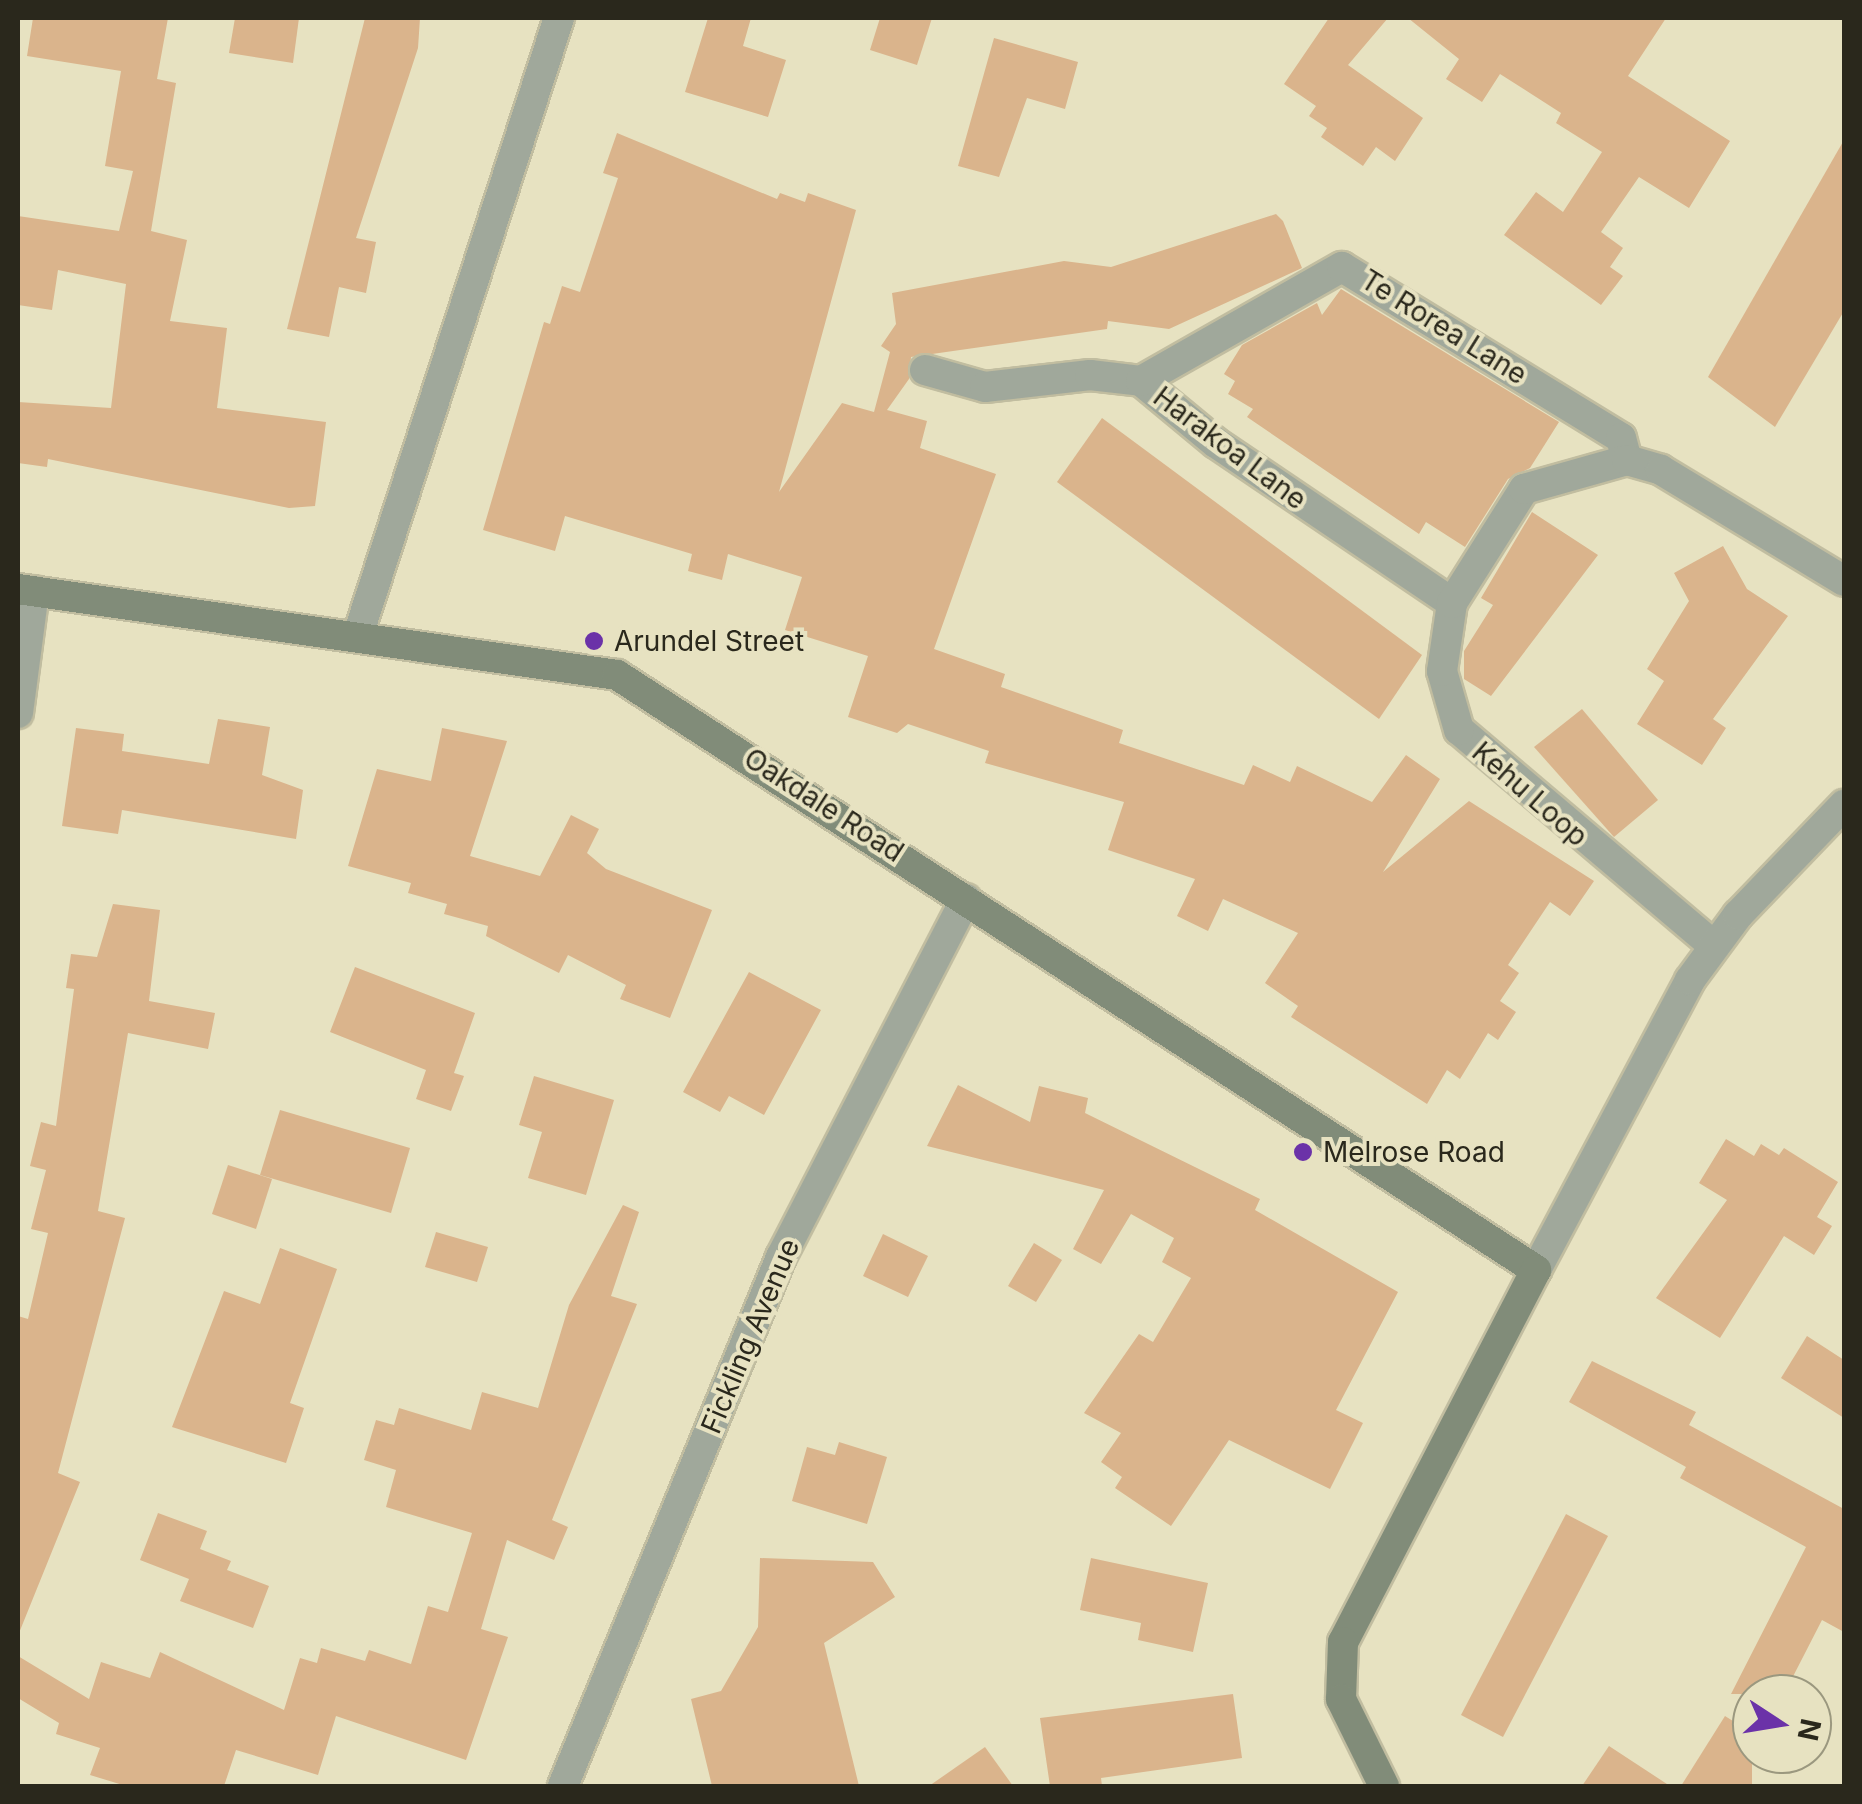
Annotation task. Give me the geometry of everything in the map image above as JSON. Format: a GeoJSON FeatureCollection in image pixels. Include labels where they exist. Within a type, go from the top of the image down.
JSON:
{"type":"FeatureCollection","features":[{"type":"Feature","properties":{"kind":"street"},"geometry":{"type":"LineString","coordinates":[[358,634],[560,18]]}},
{"type":"Feature","properties":{"kind":"street","name":"Te Rorea Lane"},"geometry":{"type":"LineString","coordinates":[[1141,381],[1342,267],[1621,438],[1627,460]]}},
{"type":"Feature","properties":{"kind":"street","name":"Harakoa Lane"},"geometry":{"type":"LineString","coordinates":[[925,370],[985,386],[1090,374],[1141,381],[1216,443],[1452,604]]}},
{"type":"Feature","properties":{"kind":"street"},"geometry":{"type":"LineString","coordinates":[[1627,460],[1661,470],[1844,581]]}},
{"type":"Feature","properties":{"kind":"street","name":"Kehu Loop"},"geometry":{"type":"LineString","coordinates":[[1627,460],[1524,489],[1452,604],[1442,671],[1459,730],[1714,946]]}},
{"type":"Feature","properties":{"kind":"street"},"geometry":{"type":"LineString","coordinates":[[18,713],[26,590]]}},
{"type":"Feature","properties":{"kind":"street","name":"Oakdale Road"},"geometry":{"type":"LineString","coordinates":[[26,590],[358,634],[617,675],[1536,1270]]}},
{"type":"Feature","properties":{"kind":"street"},"geometry":{"type":"LineString","coordinates":[[1384,1786],[1341,1699],[1343,1642],[1536,1270],[1714,946],[1844,805]]}},
{"type":"Feature","properties":{"kind":"street","name":"Fickling Avenue"},"geometry":{"type":"LineString","coordinates":[[563,1786],[781,1257],[966,899]]}},
{"type":"Feature","properties":{"kind":"building"},"geometry":{"type":"Polygon","coordinates":[[[33,18],[168,18],[157,79],[176,83],[151,231],[187,240],[170,321],[227,328],[217,408],[326,422],[315,506],[289,508],[48,459],[47,467],[18,463],[18,402],[111,408],[126,284],[58,270],[52,310],[18,305],[18,216],[119,231],[133,171],[105,166],[121,71],[27,56],[33,18]]]}},
{"type":"Feature","properties":{"kind":"building"},"geometry":{"type":"Polygon","coordinates":[[[235,18],[299,18],[293,63],[229,53],[235,18]]]}},
{"type":"Feature","properties":{"kind":"building"},"geometry":{"type":"Polygon","coordinates":[[[365,18],[420,18],[418,48],[356,238],[376,242],[366,293],[339,287],[329,337],[287,329],[365,18]]]}},
{"type":"Feature","properties":{"kind":"building"},"geometry":{"type":"Polygon","coordinates":[[[708,18],[751,18],[743,46],[786,60],[768,117],[685,92],[708,18]]]}},
{"type":"Feature","properties":{"kind":"building"},"geometry":{"type":"Polygon","coordinates":[[[880,18],[932,18],[917,65],[870,50],[880,18]]]}},
{"type":"Feature","properties":{"kind":"building"},"geometry":{"type":"Polygon","coordinates":[[[1329,18],[1388,18],[1348,65],[1423,118],[1395,161],[1376,147],[1363,166],[1321,137],[1327,128],[1309,116],[1316,106],[1284,84],[1329,18]]]}},
{"type":"Feature","properties":{"kind":"building"},"geometry":{"type":"Polygon","coordinates":[[[1408,18],[1666,18],[1628,76],[1730,141],[1689,208],[1639,177],[1601,232],[1623,248],[1610,267],[1623,276],[1601,305],[1504,235],[1536,192],[1563,212],[1602,152],[1556,123],[1561,113],[1500,74],[1482,102],[1446,79],[1459,59],[1408,18]]]}},
{"type":"Feature","properties":{"kind":"building"},"geometry":{"type":"Polygon","coordinates":[[[994,38],[1078,62],[1065,109],[1027,98],[999,177],[958,166],[994,38]]]}},
{"type":"Feature","properties":{"kind":"building"},"geometry":{"type":"Polygon","coordinates":[[[617,133],[777,199],[780,193],[805,202],[808,193],[856,210],[779,492],[842,403],[874,412],[890,352],[881,346],[896,324],[892,293],[1064,261],[1111,267],[1276,214],[1283,221],[1302,268],[1169,329],[1108,321],[1107,329],[911,357],[909,379],[887,410],[927,421],[920,448],[996,474],[934,649],[1005,674],[1001,687],[1123,730],[1119,743],[1244,785],[1253,765],[1290,782],[1297,766],[1372,802],[1406,755],[1440,779],[1383,872],[1469,801],[1594,881],[1570,916],[1550,902],[1508,965],[1519,973],[1500,1001],[1516,1012],[1498,1040],[1488,1033],[1460,1079],[1447,1070],[1427,1104],[1291,1017],[1298,1006],[1265,983],[1298,933],[1223,899],[1208,931],[1177,916],[1195,879],[1108,850],[1124,802],[985,763],[989,751],[908,724],[897,733],[848,717],[868,656],[785,630],[802,577],[728,554],[722,580],[688,571],[692,554],[565,516],[555,551],[483,530],[544,322],[550,324],[562,286],[580,292],[618,178],[603,173],[617,133]]]}},
{"type":"Feature","properties":{"kind":"building"},"geometry":{"type":"Polygon","coordinates":[[[1844,140],[1844,311],[1775,427],[1708,377],[1844,140]]]}},
{"type":"Feature","properties":{"kind":"building"},"geometry":{"type":"Polygon","coordinates":[[[1341,289],[1559,422],[1530,468],[1508,479],[1465,547],[1426,522],[1419,534],[1247,417],[1253,409],[1228,394],[1235,381],[1224,374],[1242,345],[1317,303],[1322,315],[1341,289]]]}},
{"type":"Feature","properties":{"kind":"building"},"geometry":{"type":"Polygon","coordinates":[[[1102,418],[1422,655],[1379,719],[1057,482],[1102,418]]]}},
{"type":"Feature","properties":{"kind":"building"},"geometry":{"type":"Polygon","coordinates":[[[1532,512],[1598,555],[1491,696],[1464,679],[1464,651],[1493,605],[1481,598],[1532,512]]]}},
{"type":"Feature","properties":{"kind":"building"},"geometry":{"type":"Polygon","coordinates":[[[1723,546],[1747,589],[1788,616],[1713,719],[1726,728],[1702,765],[1637,724],[1664,681],[1647,669],[1689,601],[1674,573],[1723,546]]]}},
{"type":"Feature","properties":{"kind":"building"},"geometry":{"type":"Polygon","coordinates":[[[1582,709],[1658,800],[1614,837],[1534,747],[1582,709]]]}},
{"type":"Feature","properties":{"kind":"building"},"geometry":{"type":"Polygon","coordinates":[[[218,719],[270,727],[262,775],[303,790],[296,839],[122,810],[118,834],[62,826],[76,728],[124,734],[122,751],[209,764],[218,719]]]}},
{"type":"Feature","properties":{"kind":"building"},"geometry":{"type":"Polygon","coordinates":[[[442,728],[507,741],[470,856],[540,876],[571,815],[599,829],[587,853],[606,869],[712,910],[670,1018],[620,999],[626,985],[568,955],[559,973],[486,936],[488,926],[444,914],[447,904],[408,893],[411,883],[348,866],[377,769],[431,781],[442,728]]]}},
{"type":"Feature","properties":{"kind":"building"},"geometry":{"type":"Polygon","coordinates":[[[113,904],[160,910],[149,1001],[215,1013],[208,1049],[128,1033],[98,1211],[125,1218],[58,1473],[80,1482],[19,1633],[18,1316],[28,1319],[48,1233],[31,1229],[46,1170],[30,1166],[41,1122],[56,1126],[74,989],[66,988],[71,954],[97,957],[113,904]]]}},
{"type":"Feature","properties":{"kind":"building"},"geometry":{"type":"Polygon","coordinates":[[[355,967],[475,1013],[454,1073],[464,1076],[451,1111],[416,1099],[426,1070],[330,1032],[355,967]]]}},
{"type":"Feature","properties":{"kind":"building"},"geometry":{"type":"Polygon","coordinates":[[[749,972],[821,1010],[764,1115],[729,1096],[720,1112],[683,1092],[749,972]]]}},
{"type":"Feature","properties":{"kind":"building"},"geometry":{"type":"Polygon","coordinates":[[[534,1076],[614,1100],[586,1195],[528,1178],[542,1132],[519,1125],[534,1076]]]}},
{"type":"Feature","properties":{"kind":"building"},"geometry":{"type":"Polygon","coordinates":[[[958,1085],[1030,1122],[1039,1086],[1088,1098],[1085,1113],[1260,1199],[1255,1210],[1398,1292],[1336,1410],[1363,1423],[1330,1489],[1229,1440],[1171,1526],[1115,1488],[1122,1477],[1101,1462],[1121,1433],[1084,1413],[1139,1334],[1153,1342],[1191,1278],[1162,1262],[1174,1238],[1131,1214],[1101,1264],[1073,1249],[1104,1190],[927,1146],[958,1085]]]}},
{"type":"Feature","properties":{"kind":"building"},"geometry":{"type":"Polygon","coordinates":[[[280,1110],[410,1148],[391,1213],[260,1175],[280,1110]]]}},
{"type":"Feature","properties":{"kind":"building"},"geometry":{"type":"Polygon","coordinates":[[[1726,1139],[1754,1156],[1761,1144],[1779,1155],[1784,1148],[1838,1182],[1817,1217],[1832,1226],[1814,1255],[1784,1236],[1720,1338],[1656,1298],[1727,1200],[1699,1183],[1726,1139]]]}},
{"type":"Feature","properties":{"kind":"building"},"geometry":{"type":"Polygon","coordinates":[[[228,1165],[272,1179],[256,1229],[212,1214],[228,1165]]]}},
{"type":"Feature","properties":{"kind":"building"},"geometry":{"type":"Polygon","coordinates":[[[623,1205],[639,1212],[611,1296],[637,1304],[552,1520],[568,1527],[554,1560],[507,1540],[481,1629],[508,1637],[466,1760],[336,1716],[318,1775],[236,1750],[224,1786],[126,1786],[90,1775],[100,1748],[56,1734],[59,1723],[18,1698],[18,1656],[89,1699],[101,1662],[150,1678],[160,1652],[284,1710],[300,1658],[317,1663],[321,1648],[365,1661],[369,1650],[411,1664],[428,1606],[448,1612],[472,1533],[386,1507],[396,1470],[364,1460],[376,1420],[394,1425],[399,1408],[471,1430],[482,1392],[538,1408],[569,1305],[623,1205]]]}},
{"type":"Feature","properties":{"kind":"building"},"geometry":{"type":"Polygon","coordinates":[[[436,1232],[488,1247],[477,1282],[425,1267],[436,1232]]]}},
{"type":"Feature","properties":{"kind":"building"},"geometry":{"type":"Polygon","coordinates":[[[883,1234],[928,1256],[908,1297],[863,1276],[883,1234]]]}},
{"type":"Feature","properties":{"kind":"building"},"geometry":{"type":"Polygon","coordinates":[[[1034,1243],[1062,1260],[1036,1302],[1008,1286],[1034,1243]]]}},
{"type":"Feature","properties":{"kind":"building"},"geometry":{"type":"Polygon","coordinates":[[[280,1248],[337,1269],[290,1403],[304,1408],[286,1463],[172,1427],[224,1291],[260,1304],[280,1248]]]}},
{"type":"Feature","properties":{"kind":"building"},"geometry":{"type":"Polygon","coordinates":[[[1807,1336],[1844,1360],[1844,1418],[1781,1378],[1807,1336]]]}},
{"type":"Feature","properties":{"kind":"building"},"geometry":{"type":"Polygon","coordinates":[[[1592,1361],[1696,1412],[1689,1425],[1844,1509],[1844,1632],[1822,1620],[1794,1674],[1741,1674],[1806,1547],[1680,1478],[1686,1467],[1569,1402],[1592,1361]]]}},
{"type":"Feature","properties":{"kind":"building"},"geometry":{"type":"Polygon","coordinates":[[[839,1442],[887,1457],[867,1524],[792,1501],[807,1447],[835,1455],[839,1442]]]}},
{"type":"Feature","properties":{"kind":"building"},"geometry":{"type":"Polygon","coordinates":[[[158,1513],[207,1531],[200,1549],[231,1561],[227,1570],[269,1586],[253,1628],[180,1601],[189,1579],[140,1560],[158,1513]]]}},
{"type":"Feature","properties":{"kind":"building"},"geometry":{"type":"Polygon","coordinates":[[[1566,1514],[1608,1536],[1503,1737],[1461,1715],[1566,1514]]]}},
{"type":"Feature","properties":{"kind":"building"},"geometry":{"type":"Polygon","coordinates":[[[760,1558],[873,1562],[895,1597],[824,1643],[859,1786],[712,1786],[691,1699],[721,1691],[758,1627],[760,1558]]]}},
{"type":"Feature","properties":{"kind":"building"},"geometry":{"type":"Polygon","coordinates":[[[1091,1558],[1208,1583],[1193,1652],[1138,1640],[1141,1623],[1080,1610],[1091,1558]]]}},
{"type":"Feature","properties":{"kind":"building"},"geometry":{"type":"Polygon","coordinates":[[[1233,1694],[1242,1758],[1101,1778],[1102,1786],[1050,1786],[1040,1718],[1233,1694]]]}},
{"type":"Feature","properties":{"kind":"building"},"geometry":{"type":"Polygon","coordinates":[[[1725,1716],[1732,1720],[1732,1774],[1752,1774],[1752,1786],[1681,1786],[1725,1716]]]}},
{"type":"Feature","properties":{"kind":"building"},"geometry":{"type":"Polygon","coordinates":[[[1609,1746],[1670,1786],[1582,1786],[1609,1746]]]}},
{"type":"Feature","properties":{"kind":"building"},"geometry":{"type":"Polygon","coordinates":[[[985,1747],[1013,1786],[929,1786],[985,1747]]]}},
{"type":"Feature","properties":{"kind":"place","name":"Arundel Street"},"geometry":{"type":"Point","coordinates":[594,641]}},
{"type":"Feature","properties":{"kind":"place","name":"Melrose Road"},"geometry":{"type":"Point","coordinates":[1303,1152]}}]}
